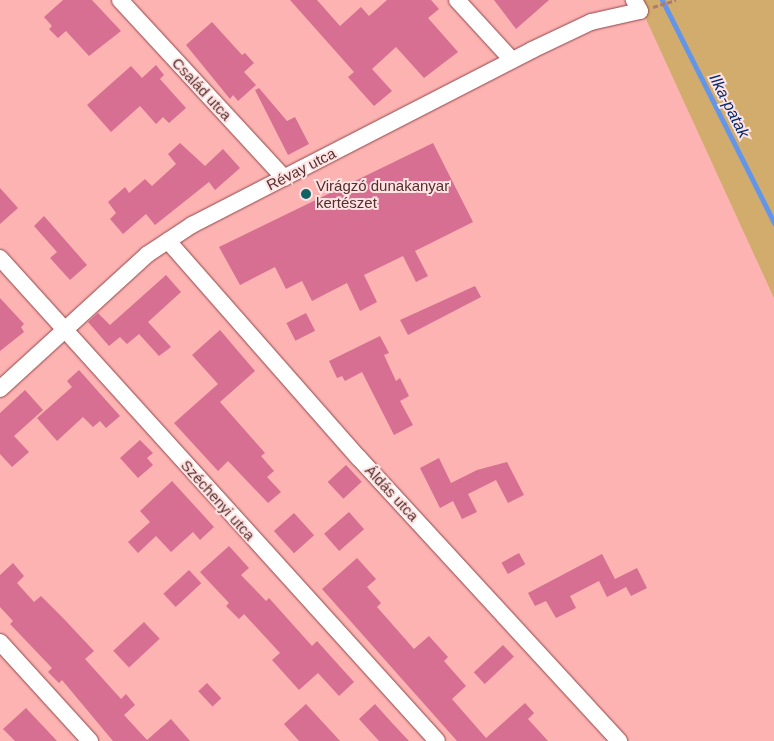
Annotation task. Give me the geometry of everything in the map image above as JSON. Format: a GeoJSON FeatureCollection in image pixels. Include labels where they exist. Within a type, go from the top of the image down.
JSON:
{"type":"FeatureCollection","features":[{"type":"Feature","properties":{"kind":"street","name":"Család utca"},"geometry":{"type":"LineString","coordinates":[[120,0],[284,178]]}},
{"type":"Feature","properties":{"kind":"street"},"geometry":{"type":"LineString","coordinates":[[458,0],[512,60]]}},
{"type":"Feature","properties":{"kind":"street","name":"Révay utca"},"geometry":{"type":"LineString","coordinates":[[0,389],[66,331],[148,254],[168,241],[284,178],[512,60],[591,22],[637,5]]}},
{"type":"Feature","properties":{"kind":"street","name":"Áldás utca"},"geometry":{"type":"LineString","coordinates":[[168,241],[358,457],[619,741]]}},
{"type":"Feature","properties":{"kind":"street","name":"Széchenyi utca"},"geometry":{"type":"LineString","coordinates":[[0,258],[437,741]]}},
{"type":"Feature","properties":{"kind":"street"},"geometry":{"type":"LineString","coordinates":[[0,642],[90,741]]}},
{"type":"Feature","properties":{"kind":"path"},"geometry":{"type":"LineString","coordinates":[[637,5],[676,0]]}},
{"type":"Feature","properties":{"kind":"shaded area"},"geometry":{"type":"Polygon","coordinates":[[[636,0],[774,0],[774,298],[646,19],[636,0]]]}},
{"type":"Feature","properties":{"kind":"building"},"geometry":{"type":"Polygon","coordinates":[[[63,0],[92,0],[121,31],[89,56],[66,31],[58,38],[49,29],[52,26],[44,17],[63,0]]]}},
{"type":"Feature","properties":{"kind":"building"},"geometry":{"type":"Polygon","coordinates":[[[290,0],[317,0],[340,26],[361,7],[369,16],[387,0],[431,0],[439,9],[428,18],[458,52],[424,78],[396,47],[372,69],[392,91],[374,106],[348,77],[354,72],[290,0]]]}},
{"type":"Feature","properties":{"kind":"building"},"geometry":{"type":"Polygon","coordinates":[[[494,0],[549,0],[516,29],[494,0]]]}},
{"type":"Feature","properties":{"kind":"building"},"geometry":{"type":"Polygon","coordinates":[[[212,22],[242,55],[245,53],[254,63],[244,72],[256,85],[238,101],[233,95],[230,99],[186,45],[212,22]]]}},
{"type":"Feature","properties":{"kind":"building"},"geometry":{"type":"Polygon","coordinates":[[[156,65],[164,75],[160,79],[186,108],[169,123],[163,117],[156,124],[140,106],[111,132],[87,105],[131,66],[142,78],[156,65]]]}},
{"type":"Feature","properties":{"kind":"building"},"geometry":{"type":"Polygon","coordinates":[[[259,88],[287,121],[295,117],[309,144],[288,155],[255,90],[259,88]]]}},
{"type":"Feature","properties":{"kind":"building"},"geometry":{"type":"Polygon","coordinates":[[[180,143],[205,166],[223,149],[240,168],[215,190],[209,182],[155,225],[146,214],[123,234],[110,219],[116,213],[108,202],[125,187],[129,193],[145,179],[152,186],[176,164],[168,154],[180,143]]]}},
{"type":"Feature","properties":{"kind":"building"},"geometry":{"type":"Polygon","coordinates":[[[433,143],[473,222],[415,251],[428,276],[416,282],[403,256],[364,275],[377,302],[360,311],[347,283],[312,301],[302,281],[286,289],[275,267],[240,285],[219,247],[433,143]]]}},
{"type":"Feature","properties":{"kind":"building"},"geometry":{"type":"Polygon","coordinates":[[[0,188],[18,208],[0,224],[0,188]]]}},
{"type":"Feature","properties":{"kind":"building"},"geometry":{"type":"Polygon","coordinates":[[[44,216],[87,265],[70,280],[50,258],[57,252],[34,226],[44,216]]]}},
{"type":"Feature","properties":{"kind":"building"},"geometry":{"type":"Polygon","coordinates":[[[166,275],[181,292],[148,322],[171,347],[159,356],[139,334],[127,344],[120,337],[109,346],[88,322],[98,313],[110,325],[166,275]]]}},
{"type":"Feature","properties":{"kind":"building"},"geometry":{"type":"Polygon","coordinates":[[[475,286],[481,297],[408,335],[400,320],[475,286]]]}},
{"type":"Feature","properties":{"kind":"building"},"geometry":{"type":"Polygon","coordinates":[[[0,298],[24,324],[21,327],[24,332],[0,351],[0,298]]]}},
{"type":"Feature","properties":{"kind":"building"},"geometry":{"type":"Polygon","coordinates":[[[306,313],[315,331],[295,341],[286,323],[306,313]]]}},
{"type":"Feature","properties":{"kind":"building"},"geometry":{"type":"Polygon","coordinates":[[[220,330],[255,371],[220,402],[265,453],[261,456],[274,471],[267,477],[281,492],[268,503],[228,461],[218,471],[174,423],[218,384],[192,355],[220,330]]]}},
{"type":"Feature","properties":{"kind":"building"},"geometry":{"type":"Polygon","coordinates":[[[380,336],[389,353],[384,355],[396,381],[400,378],[409,396],[400,401],[413,425],[394,435],[362,372],[345,381],[342,376],[337,378],[329,361],[380,336]]]}},
{"type":"Feature","properties":{"kind":"building"},"geometry":{"type":"Polygon","coordinates":[[[79,370],[120,416],[106,428],[100,421],[93,427],[83,417],[57,441],[37,418],[72,387],[67,381],[79,370]]]}},
{"type":"Feature","properties":{"kind":"building"},"geometry":{"type":"Polygon","coordinates":[[[25,390],[43,410],[14,436],[29,452],[12,467],[0,454],[0,413],[25,390]]]}},
{"type":"Feature","properties":{"kind":"building"},"geometry":{"type":"Polygon","coordinates":[[[140,440],[153,453],[147,458],[153,465],[138,478],[120,458],[140,440]]]}},
{"type":"Feature","properties":{"kind":"building"},"geometry":{"type":"Polygon","coordinates":[[[439,458],[451,483],[477,470],[507,462],[524,495],[508,503],[496,480],[468,494],[477,512],[462,519],[453,501],[440,508],[420,468],[439,458]]]}},
{"type":"Feature","properties":{"kind":"building"},"geometry":{"type":"Polygon","coordinates":[[[346,465],[362,482],[343,499],[328,482],[346,465]]]}},
{"type":"Feature","properties":{"kind":"building"},"geometry":{"type":"Polygon","coordinates":[[[172,481],[214,527],[200,540],[193,532],[171,552],[156,536],[138,553],[128,542],[150,522],[140,511],[172,481]]]}},
{"type":"Feature","properties":{"kind":"building"},"geometry":{"type":"Polygon","coordinates":[[[349,512],[364,529],[339,551],[324,534],[349,512]]]}},
{"type":"Feature","properties":{"kind":"building"},"geometry":{"type":"Polygon","coordinates":[[[294,513],[314,535],[294,553],[274,531],[294,513]]]}},
{"type":"Feature","properties":{"kind":"building"},"geometry":{"type":"Polygon","coordinates":[[[229,546],[249,568],[241,575],[266,601],[269,598],[312,646],[317,641],[354,682],[339,696],[318,673],[299,690],[272,660],[280,653],[244,614],[239,619],[226,606],[229,603],[200,572],[229,546]]]}},
{"type":"Feature","properties":{"kind":"building"},"geometry":{"type":"Polygon","coordinates":[[[519,553],[525,564],[508,574],[502,563],[519,553]]]}},
{"type":"Feature","properties":{"kind":"building"},"geometry":{"type":"Polygon","coordinates":[[[602,554],[615,579],[637,568],[647,588],[631,596],[626,587],[607,597],[599,581],[570,596],[576,608],[556,618],[546,601],[535,606],[528,593],[602,554]]]}},
{"type":"Feature","properties":{"kind":"building"},"geometry":{"type":"Polygon","coordinates":[[[357,558],[376,579],[367,587],[381,603],[377,607],[414,649],[429,636],[448,657],[444,661],[466,686],[452,699],[486,738],[525,703],[534,713],[528,719],[548,741],[457,741],[322,589],[357,558]]]}},
{"type":"Feature","properties":{"kind":"building"},"geometry":{"type":"Polygon","coordinates":[[[13,563],[24,576],[17,583],[34,602],[41,596],[63,618],[94,651],[85,659],[121,699],[126,694],[135,705],[124,715],[147,740],[171,719],[190,741],[113,741],[62,680],[59,683],[48,672],[52,668],[10,624],[13,621],[0,607],[0,575],[13,563]]]}},
{"type":"Feature","properties":{"kind":"building"},"geometry":{"type":"Polygon","coordinates":[[[189,570],[201,583],[176,607],[163,594],[189,570]]]}},
{"type":"Feature","properties":{"kind":"building"},"geometry":{"type":"Polygon","coordinates":[[[144,622],[160,639],[129,667],[113,651],[144,622]]]}},
{"type":"Feature","properties":{"kind":"building"},"geometry":{"type":"Polygon","coordinates":[[[503,645],[514,657],[485,684],[474,672],[503,645]]]}},
{"type":"Feature","properties":{"kind":"building"},"geometry":{"type":"Polygon","coordinates":[[[207,683],[221,698],[213,707],[198,691],[207,683]]]}},
{"type":"Feature","properties":{"kind":"building"},"geometry":{"type":"Polygon","coordinates":[[[306,704],[340,741],[299,741],[284,724],[306,704]]]}},
{"type":"Feature","properties":{"kind":"building"},"geometry":{"type":"Polygon","coordinates":[[[375,704],[409,741],[379,741],[359,719],[375,704]]]}},
{"type":"Feature","properties":{"kind":"building"},"geometry":{"type":"Polygon","coordinates":[[[26,708],[57,741],[15,741],[3,729],[26,708]]]}},
{"type":"Feature","properties":{"kind":"waterway","name":"Ilka-patak"},"geometry":{"type":"LineString","coordinates":[[662,0],[774,223]]}},
{"type":"Feature","properties":{"kind":"place","name":"Virágzó dunakanyar kertészet"},"geometry":{"type":"Point","coordinates":[306,194]}}]}
